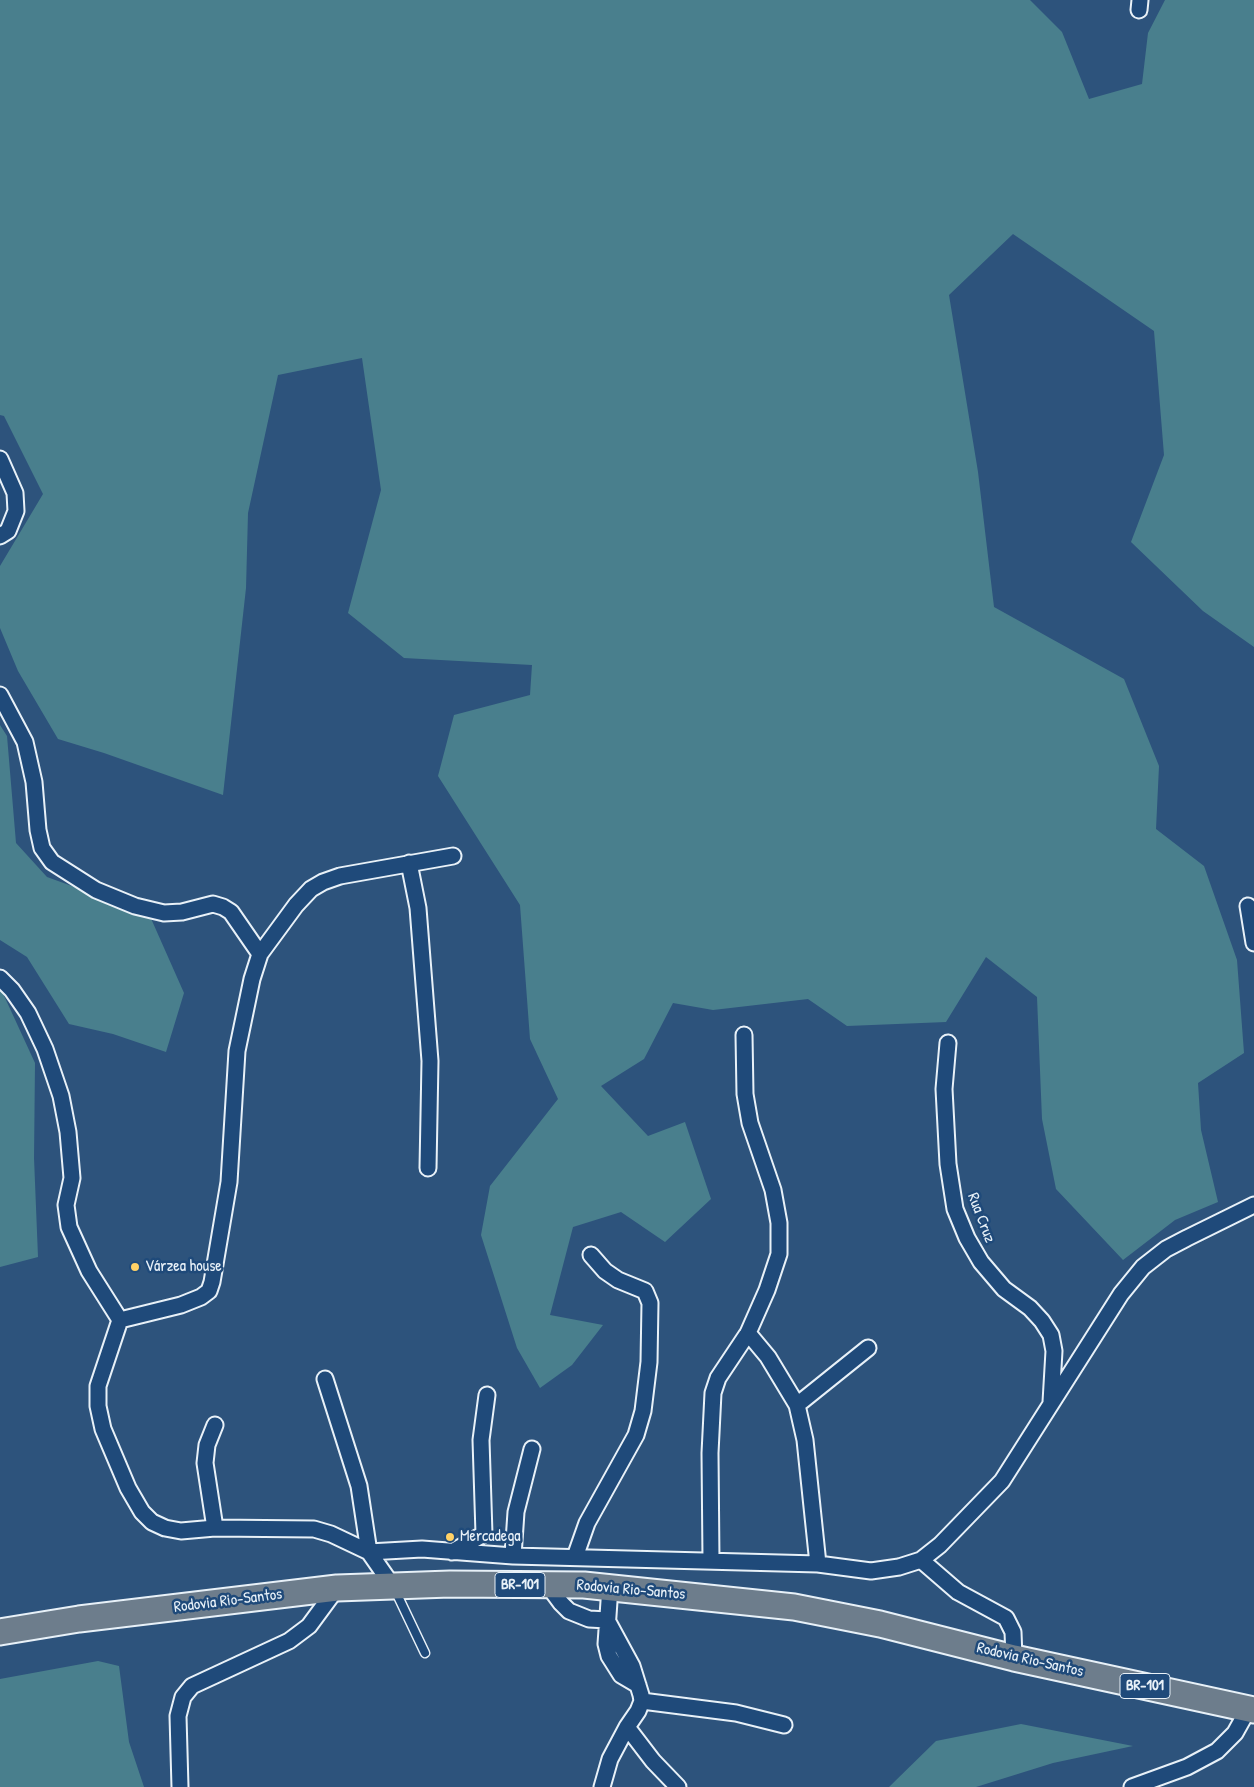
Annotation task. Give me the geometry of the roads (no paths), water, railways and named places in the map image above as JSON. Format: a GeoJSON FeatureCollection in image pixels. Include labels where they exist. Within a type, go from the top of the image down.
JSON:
{"type":"FeatureCollection","features":[{"type":"Feature","properties":{"kind":"highway","name":"Rodovia Rio-Santos"},"geometry":{"type":"LineString","coordinates":[[0,1632],[79,1619],[336,1588],[392,1585],[547,1584],[610,1587],[794,1607],[880,1624],[1014,1658],[1251,1709]]}},
{"type":"Feature","properties":{"kind":"street"},"geometry":{"type":"LineString","coordinates":[[0,459],[15,493],[16,511],[8,531],[0,536]]}},
{"type":"Feature","properties":{"kind":"street"},"geometry":{"type":"LineString","coordinates":[[0,695],[25,742],[34,782],[38,830],[42,848],[52,862],[96,890],[135,906],[164,913],[182,912],[213,904],[223,907],[232,912],[260,954]]}},
{"type":"Feature","properties":{"kind":"street"},"geometry":{"type":"LineString","coordinates":[[120,1320],[181,1305],[201,1297],[208,1290],[212,1282],[228,1182],[237,1051],[252,979],[260,954],[296,905],[311,889],[323,882],[340,876],[453,856]]}},
{"type":"Feature","properties":{"kind":"street"},"geometry":{"type":"LineString","coordinates":[[409,863],[418,908],[430,1061],[428,1168]]}},
{"type":"Feature","properties":{"kind":"street"},"geometry":{"type":"LineString","coordinates":[[1248,906],[1254,942]]}},
{"type":"Feature","properties":{"kind":"street"},"geometry":{"type":"LineString","coordinates":[[0,978],[12,990],[28,1014],[45,1050],[61,1096],[68,1132],[72,1178],[66,1205],[69,1227],[89,1271],[120,1320]]}},
{"type":"Feature","properties":{"kind":"street"},"geometry":{"type":"LineString","coordinates":[[711,1560],[710,1453],[713,1393],[718,1378],[748,1333],[780,1254],[779,1230],[773,1190],[750,1123],[744,1094],[744,1035]]}},
{"type":"Feature","properties":{"kind":"street","name":"Rua Cruz"},"geometry":{"type":"LineString","coordinates":[[948,1042],[945,1098],[948,1164],[955,1209],[966,1238],[981,1262],[1004,1289],[1036,1314],[1051,1335],[1054,1351],[1051,1406]]}},
{"type":"Feature","properties":{"kind":"street"},"geometry":{"type":"LineString","coordinates":[[120,1320],[98,1386],[98,1406],[103,1429],[128,1488],[142,1512],[152,1522],[165,1528],[181,1531],[215,1528],[314,1529],[331,1534],[370,1552],[422,1549],[506,1556],[818,1564],[877,1570],[899,1568],[921,1560],[968,1519],[1002,1482],[1122,1294],[1143,1267],[1173,1245],[1254,1205]]}},
{"type":"Feature","properties":{"kind":"street"},"geometry":{"type":"LineString","coordinates":[[575,1557],[587,1522],[636,1435],[643,1411],[649,1362],[650,1302],[645,1291],[618,1280],[605,1271],[591,1255]]}},
{"type":"Feature","properties":{"kind":"street"},"geometry":{"type":"LineString","coordinates":[[748,1333],[768,1357],[797,1405],[805,1440],[818,1564]]}},
{"type":"Feature","properties":{"kind":"street"},"geometry":{"type":"LineString","coordinates":[[797,1405],[868,1348]]}},
{"type":"Feature","properties":{"kind":"street"},"geometry":{"type":"LineString","coordinates":[[325,1380],[359,1486],[370,1552],[392,1585]]}},
{"type":"Feature","properties":{"kind":"street"},"geometry":{"type":"LineString","coordinates":[[487,1395],[482,1440],[484,1534],[506,1556]]}},
{"type":"Feature","properties":{"kind":"street"},"geometry":{"type":"LineString","coordinates":[[215,1425],[207,1445],[205,1462],[215,1528]]}},
{"type":"Feature","properties":{"kind":"street"},"geometry":{"type":"LineString","coordinates":[[506,1556],[532,1449]]}},
{"type":"Feature","properties":{"kind":"street"},"geometry":{"type":"LineString","coordinates":[[452,1552],[484,1534]]}},
{"type":"Feature","properties":{"kind":"street"},"geometry":{"type":"LineString","coordinates":[[921,1560],[958,1592],[1006,1618],[1013,1632],[1014,1658]]}},
{"type":"Feature","properties":{"kind":"street"},"geometry":{"type":"LineString","coordinates":[[547,1584],[560,1604],[569,1611],[589,1619],[607,1620]]}},
{"type":"Feature","properties":{"kind":"street"},"geometry":{"type":"LineString","coordinates":[[602,1787],[610,1760],[642,1702],[632,1666],[607,1620],[610,1587]]}},
{"type":"Feature","properties":{"kind":"street"},"geometry":{"type":"LineString","coordinates":[[180,1787],[178,1716],[183,1697],[192,1686],[289,1641],[309,1626],[336,1588]]}},
{"type":"Feature","properties":{"kind":"street"},"geometry":{"type":"LineString","coordinates":[[642,1702],[736,1713],[784,1725]]}},
{"type":"Feature","properties":{"kind":"street"},"geometry":{"type":"LineString","coordinates":[[1132,1787],[1187,1767],[1217,1750],[1235,1733],[1251,1709]]}},
{"type":"Feature","properties":{"kind":"street"},"geometry":{"type":"LineString","coordinates":[[627,1727],[653,1761],[678,1787]]}},
{"type":"Feature","properties":{"kind":"lane"},"geometry":{"type":"LineString","coordinates":[[392,1585],[425,1654]]}},
{"type":"Feature","properties":{"kind":"place","name":"Várzea house"},"geometry":{"type":"Point","coordinates":[135,1267]}},
{"type":"Feature","properties":{"kind":"place","name":"Mercadega"},"geometry":{"type":"Point","coordinates":[450,1537]}}]}
